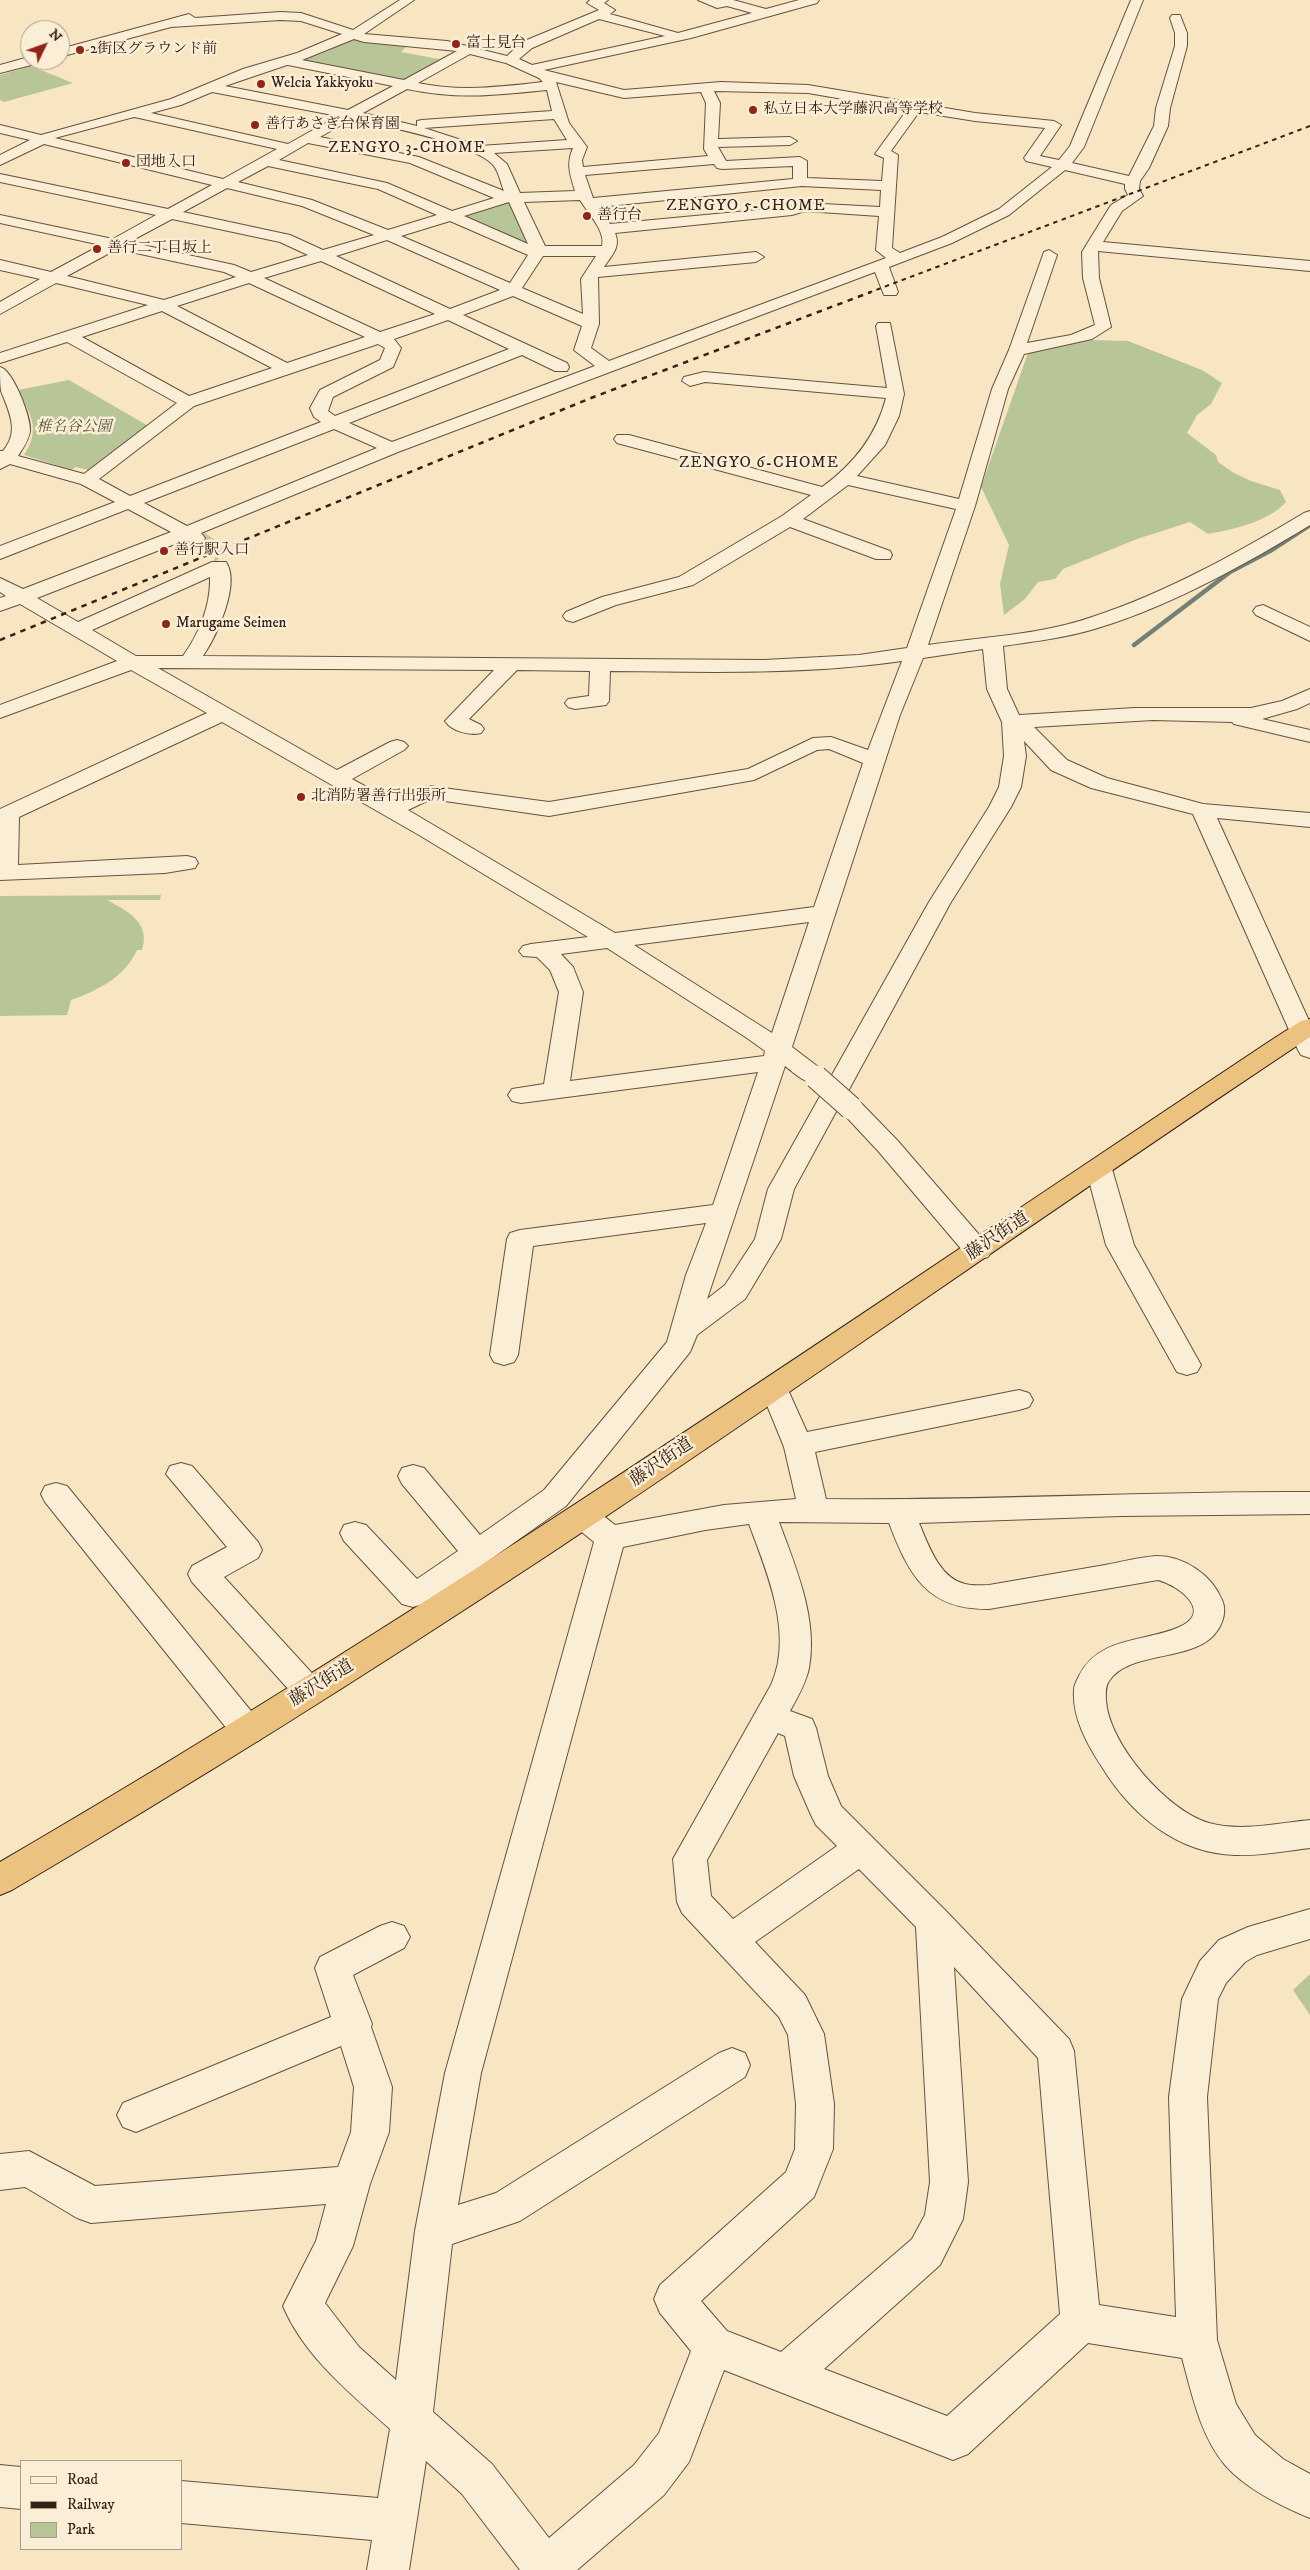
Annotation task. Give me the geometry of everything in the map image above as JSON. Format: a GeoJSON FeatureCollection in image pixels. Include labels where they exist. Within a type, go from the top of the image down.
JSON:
{"type":"FeatureCollection","features":[{"type":"Feature","properties":{"kind":"highway","name":"藤沢街道"},"geometry":{"type":"LineString","coordinates":[[0,1880],[107,1819],[310,1692],[438,1596],[596,1527],[774,1388],[1099,1169],[1307,1036]]}},
{"type":"Feature","properties":{"kind":"street"},"geometry":{"type":"LineString","coordinates":[[0,161],[71,128],[176,102],[248,72],[288,61],[353,34],[408,0],[413,3],[413,9],[396,25],[390,41]]}},
{"type":"Feature","properties":{"kind":"street"},"geometry":{"type":"LineString","coordinates":[[510,60],[527,45],[609,10],[593,3],[602,0]]}},
{"type":"Feature","properties":{"kind":"street"},"geometry":{"type":"LineString","coordinates":[[704,0],[717,4],[727,2],[767,14]]}},
{"type":"Feature","properties":{"kind":"street"},"geometry":{"type":"LineString","coordinates":[[531,69],[679,36],[767,14],[813,0]]}},
{"type":"Feature","properties":{"kind":"street"},"geometry":{"type":"LineString","coordinates":[[0,605],[191,536],[392,448],[947,240],[1004,212],[1063,164],[1077,147],[1137,0]]}},
{"type":"Feature","properties":{"kind":"street"},"geometry":{"type":"LineString","coordinates":[[70,50],[221,8]]}},
{"type":"Feature","properties":{"kind":"street"},"geometry":{"type":"LineString","coordinates":[[172,23],[290,16],[318,21],[353,34],[390,41],[420,42],[469,50],[510,60],[531,69],[548,80],[562,124],[580,148],[575,160],[576,172],[586,199],[606,229],[610,241],[593,273],[588,287],[591,324],[582,350],[607,367]]}},
{"type":"Feature","properties":{"kind":"street"},"geometry":{"type":"LineString","coordinates":[[598,16],[679,36]]}},
{"type":"Feature","properties":{"kind":"street"},"geometry":{"type":"LineString","coordinates":[[1017,350],[1081,336],[1099,331],[1103,327],[1091,278],[1090,252],[1116,208],[1134,198],[1133,181],[1142,168],[1161,126],[1163,108],[1180,46],[1181,33],[1176,18]]}},
{"type":"Feature","properties":{"kind":"street"},"geometry":{"type":"LineString","coordinates":[[570,27],[587,32]]}},
{"type":"Feature","properties":{"kind":"street"},"geometry":{"type":"LineString","coordinates":[[612,38],[620,41],[625,47]]}},
{"type":"Feature","properties":{"kind":"street"},"geometry":{"type":"LineString","coordinates":[[0,309],[168,214],[469,50]]}},
{"type":"Feature","properties":{"kind":"street"},"geometry":{"type":"LineString","coordinates":[[288,61],[404,86],[442,92],[480,93],[548,80],[615,93],[634,94],[669,89],[706,87],[808,89],[914,108],[1054,125],[1031,158],[1133,181]]}},
{"type":"Feature","properties":{"kind":"street"},"geometry":{"type":"LineString","coordinates":[[0,69],[20,64]]}},
{"type":"Feature","properties":{"kind":"street"},"geometry":{"type":"LineString","coordinates":[[248,72],[272,77]]}},
{"type":"Feature","properties":{"kind":"street"},"geometry":{"type":"LineString","coordinates":[[706,87],[721,128]]}},
{"type":"Feature","properties":{"kind":"street"},"geometry":{"type":"LineString","coordinates":[[213,88],[398,126],[453,140],[479,150],[498,162],[511,198],[537,252]]}},
{"type":"Feature","properties":{"kind":"street"},"geometry":{"type":"LineString","coordinates":[[669,89],[674,105]]}},
{"type":"Feature","properties":{"kind":"street"},"geometry":{"type":"LineString","coordinates":[[615,93],[620,107],[638,107]]}},
{"type":"Feature","properties":{"kind":"street"},"geometry":{"type":"LineString","coordinates":[[898,258],[884,250],[887,233],[887,186],[891,155],[882,154],[914,108]]}},
{"type":"Feature","properties":{"kind":"street"},"geometry":{"type":"LineString","coordinates":[[133,113],[288,148]]}},
{"type":"Feature","properties":{"kind":"street"},"geometry":{"type":"LineString","coordinates":[[398,126],[559,115]]}},
{"type":"Feature","properties":{"kind":"street"},"geometry":{"type":"LineString","coordinates":[[711,143],[784,141],[779,131],[721,128]]}},
{"type":"Feature","properties":{"kind":"street"},"geometry":{"type":"LineString","coordinates":[[721,128],[711,143],[711,150],[722,166],[800,161],[799,175],[802,182]]}},
{"type":"Feature","properties":{"kind":"street"},"geometry":{"type":"LineString","coordinates":[[0,129],[307,203],[388,235],[591,324]]}},
{"type":"Feature","properties":{"kind":"street"},"geometry":{"type":"LineString","coordinates":[[306,139],[414,160],[511,198]]}},
{"type":"Feature","properties":{"kind":"street"},"geometry":{"type":"LineString","coordinates":[[479,150],[578,143]]}},
{"type":"Feature","properties":{"kind":"street"},"geometry":{"type":"LineString","coordinates":[[576,172],[717,159]]}},
{"type":"Feature","properties":{"kind":"street"},"geometry":{"type":"LineString","coordinates":[[266,161],[374,184],[537,252],[606,251]]}},
{"type":"Feature","properties":{"kind":"street"},"geometry":{"type":"LineString","coordinates":[[670,163],[679,176]]}},
{"type":"Feature","properties":{"kind":"street"},"geometry":{"type":"LineString","coordinates":[[0,178],[168,214],[264,232],[302,244],[448,315],[561,367]]}},
{"type":"Feature","properties":{"kind":"street"},"geometry":{"type":"LineString","coordinates":[[0,358],[324,254],[511,198],[586,199],[689,195],[802,182],[887,186]]}},
{"type":"Feature","properties":{"kind":"street"},"geometry":{"type":"LineString","coordinates":[[606,229],[792,211],[804,208],[887,212]]}},
{"type":"Feature","properties":{"kind":"street"},"geometry":{"type":"LineString","coordinates":[[0,219],[207,262],[252,277],[388,342],[393,348],[387,363],[326,394],[319,408],[320,413],[332,422],[392,448]]}},
{"type":"Feature","properties":{"kind":"street"},"geometry":{"type":"LineString","coordinates":[[887,233],[904,234]]}},
{"type":"Feature","properties":{"kind":"street"},"geometry":{"type":"LineString","coordinates":[[920,235],[947,240]]}},
{"type":"Feature","properties":{"kind":"street"},"geometry":{"type":"LineString","coordinates":[[1093,246],[1310,266]]}},
{"type":"Feature","properties":{"kind":"street"},"geometry":{"type":"LineString","coordinates":[[88,480],[188,402],[448,315],[512,291],[537,252]]}},
{"type":"Feature","properties":{"kind":"street"},"geometry":{"type":"LineString","coordinates":[[355,1533],[413,1595],[438,1596],[477,1553],[555,1498],[680,1345],[700,1275],[724,1212],[890,715],[915,654],[966,506],[1000,389],[1017,350],[1050,255]]}},
{"type":"Feature","properties":{"kind":"street"},"geometry":{"type":"LineString","coordinates":[[593,273],[756,257]]}},
{"type":"Feature","properties":{"kind":"street"},"geometry":{"type":"LineString","coordinates":[[0,265],[146,299],[164,306],[286,369]]}},
{"type":"Feature","properties":{"kind":"street"},"geometry":{"type":"LineString","coordinates":[[880,265],[890,292]]}},
{"type":"Feature","properties":{"kind":"street"},"geometry":{"type":"LineString","coordinates":[[573,616],[609,601],[686,581],[789,520],[846,479],[876,445],[890,416],[896,394],[884,326]]}},
{"type":"Feature","properties":{"kind":"street"},"geometry":{"type":"LineString","coordinates":[[69,336],[188,402]]}},
{"type":"Feature","properties":{"kind":"street"},"geometry":{"type":"LineString","coordinates":[[0,553],[127,501],[523,350]]}},
{"type":"Feature","properties":{"kind":"street"},"geometry":{"type":"LineString","coordinates":[[0,372],[23,427],[18,445],[2,460]]}},
{"type":"Feature","properties":{"kind":"street"},"geometry":{"type":"LineString","coordinates":[[690,381],[704,377],[896,394]]}},
{"type":"Feature","properties":{"kind":"street"},"geometry":{"type":"LineString","coordinates":[[623,439],[827,494]]}},
{"type":"Feature","properties":{"kind":"street"},"geometry":{"type":"LineString","coordinates":[[2,460],[88,480],[191,536]]}},
{"type":"Feature","properties":{"kind":"street"},"geometry":{"type":"LineString","coordinates":[[846,479],[966,506]]}},
{"type":"Feature","properties":{"kind":"street"},"geometry":{"type":"LineString","coordinates":[[0,712],[133,662],[800,665],[915,654],[1071,629],[1126,612],[1256,550],[1310,517]]}},
{"type":"Feature","properties":{"kind":"street"},"geometry":{"type":"LineString","coordinates":[[789,520],[883,555]]}},
{"type":"Feature","properties":{"kind":"street"},"geometry":{"type":"LineString","coordinates":[[77,630],[220,560],[220,594],[203,642],[188,662]]}},
{"type":"Feature","properties":{"kind":"street"},"geometry":{"type":"LineString","coordinates":[[0,584],[503,875],[705,998],[776,1056],[816,1077],[852,1108],[888,1146],[978,1251]]}},
{"type":"Feature","properties":{"kind":"street"},"geometry":{"type":"LineString","coordinates":[[1263,611],[1310,636]]}},
{"type":"Feature","properties":{"kind":"street"},"geometry":{"type":"LineString","coordinates":[[993,642],[994,671],[998,689],[1015,722],[1049,757],[1073,773],[1099,783],[1202,810],[1249,816],[1310,820]]}},
{"type":"Feature","properties":{"kind":"street"},"geometry":{"type":"LineString","coordinates":[[474,729],[455,721],[511,665]]}},
{"type":"Feature","properties":{"kind":"street"},"geometry":{"type":"LineString","coordinates":[[575,703],[599,702],[600,665]]}},
{"type":"Feature","properties":{"kind":"street"},"geometry":{"type":"LineString","coordinates":[[1239,716],[1264,713],[1310,695]]}},
{"type":"Feature","properties":{"kind":"street"},"geometry":{"type":"LineString","coordinates":[[1015,722],[1155,713],[1239,716],[1310,729]]}},
{"type":"Feature","properties":{"kind":"street"},"geometry":{"type":"LineString","coordinates":[[188,863],[165,866],[4,873],[4,811],[222,714]]}},
{"type":"Feature","properties":{"kind":"street"},"geometry":{"type":"LineString","coordinates":[[1239,716],[1310,736]]}},
{"type":"Feature","properties":{"kind":"street"},"geometry":{"type":"LineString","coordinates":[[686,1328],[735,1292],[768,1239],[781,1189],[940,902],[1000,807],[1010,787],[1015,756],[1015,722]]}},
{"type":"Feature","properties":{"kind":"street"},"geometry":{"type":"LineString","coordinates":[[390,810],[428,792],[549,809],[754,774],[813,744],[831,743],[876,761]]}},
{"type":"Feature","properties":{"kind":"street"},"geometry":{"type":"LineString","coordinates":[[336,779],[397,746]]}},
{"type":"Feature","properties":{"kind":"street"},"geometry":{"type":"LineString","coordinates":[[1202,810],[1307,1036]]}},
{"type":"Feature","properties":{"kind":"street"},"geometry":{"type":"LineString","coordinates":[[556,1091],[571,992],[561,967],[536,950],[824,914]]}},
{"type":"Feature","properties":{"kind":"street"},"geometry":{"type":"LineString","coordinates":[[521,1095],[776,1056]]}},
{"type":"Feature","properties":{"kind":"street"},"geometry":{"type":"LineString","coordinates":[[1099,1169],[1120,1245],[1188,1365]]}},
{"type":"Feature","properties":{"kind":"street"},"geometry":{"type":"LineString","coordinates":[[504,1354],[520,1239],[724,1212]]}},
{"type":"Feature","properties":{"kind":"street"},"geometry":{"type":"LineString","coordinates":[[774,1388],[800,1444],[808,1474],[813,1509]]}},
{"type":"Feature","properties":{"kind":"street"},"geometry":{"type":"LineString","coordinates":[[800,1444],[1019,1400]]}},
{"type":"Feature","properties":{"kind":"street"},"geometry":{"type":"LineString","coordinates":[[182,1474],[247,1550],[203,1574],[310,1692]]}},
{"type":"Feature","properties":{"kind":"street"},"geometry":{"type":"LineString","coordinates":[[413,1476],[477,1553]]}},
{"type":"Feature","properties":{"kind":"street"},"geometry":{"type":"LineString","coordinates":[[56,1494],[248,1731]]}},
{"type":"Feature","properties":{"kind":"street"},"geometry":{"type":"LineString","coordinates":[[388,2570],[412,2419],[434,2231],[463,2073],[596,1527],[813,1509],[900,1512],[1164,1502],[1310,1503]]}},
{"type":"Feature","properties":{"kind":"street"},"geometry":{"type":"LineString","coordinates":[[760,1512],[788,1594],[795,1643],[793,1670],[770,1717],[690,1859],[694,1902],[792,2006],[806,2034],[815,2104],[814,2149],[800,2184],[674,2299],[713,2346],[953,2439],[1081,2322]]}},
{"type":"Feature","properties":{"kind":"street"},"geometry":{"type":"LineString","coordinates":[[900,1512],[916,1554],[936,1582],[961,1596],[989,1597],[1158,1568],[1177,1573],[1190,1580],[1203,1593],[1209,1607],[1207,1621],[1197,1631],[1188,1638],[1121,1656],[1107,1662],[1096,1673],[1090,1687],[1089,1701],[1108,1749],[1145,1799],[1161,1813],[1192,1831],[1212,1838],[1232,1841],[1310,1834]]}},
{"type":"Feature","properties":{"kind":"street"},"geometry":{"type":"LineString","coordinates":[[770,1717],[800,1728],[811,1776],[828,1815],[933,1921],[1056,2052],[1081,2322]]}},
{"type":"Feature","properties":{"kind":"street"},"geometry":{"type":"LineString","coordinates":[[729,1940],[860,1848]]}},
{"type":"Feature","properties":{"kind":"street"},"geometry":{"type":"LineString","coordinates":[[787,2374],[926,2252],[944,2219],[949,2182],[933,1921]]}},
{"type":"Feature","properties":{"kind":"street"},"geometry":{"type":"LineString","coordinates":[[1310,1924],[1266,1936],[1232,1951],[1213,1972],[1200,1999],[1188,2097],[1197,2340],[1218,2413],[1240,2450],[1268,2474],[1310,2497]]}},
{"type":"Feature","properties":{"kind":"street"},"geometry":{"type":"LineString","coordinates":[[392,1937],[333,1968],[354,2024],[373,2087],[370,2132],[350,2184],[334,2246],[302,2306],[345,2361],[477,2479],[547,2569],[649,2480],[674,2447],[713,2346]]}},
{"type":"Feature","properties":{"kind":"street"},"geometry":{"type":"LineString","coordinates":[[136,2115],[354,2024]]}},
{"type":"Feature","properties":{"kind":"street"},"geometry":{"type":"LineString","coordinates":[[434,2231],[506,2208],[732,2065]]}},
{"type":"Feature","properties":{"kind":"street"},"geometry":{"type":"LineString","coordinates":[[0,2172],[29,2169],[91,2205],[350,2184]]}},
{"type":"Feature","properties":{"kind":"street"},"geometry":{"type":"LineString","coordinates":[[1081,2322],[1197,2340]]}},
{"type":"Feature","properties":{"kind":"street"},"geometry":{"type":"LineString","coordinates":[[0,2486],[20,2488]]}},
{"type":"Feature","properties":{"kind":"street"},"geometry":{"type":"LineString","coordinates":[[182,2502],[396,2521]]}},
{"type":"Feature","properties":{"kind":"green space"},"geometry":{"type":"Polygon","coordinates":[[[350,38],[409,44],[401,52],[444,60],[400,83],[296,61],[350,38]]]}},
{"type":"Feature","properties":{"kind":"green space"},"geometry":{"type":"Polygon","coordinates":[[[20,69],[41,70],[73,83],[4,102],[0,100],[0,75],[20,69]]]}},
{"type":"Feature","properties":{"kind":"green space"},"geometry":{"type":"Polygon","coordinates":[[[510,201],[530,245],[461,215],[510,201]]]}},
{"type":"Feature","properties":{"kind":"green space"},"geometry":{"type":"Polygon","coordinates":[[[1091,340],[1128,341],[1202,370],[1222,383],[1211,404],[1197,415],[1187,433],[1216,455],[1218,462],[1234,473],[1251,481],[1280,490],[1286,502],[1279,509],[1260,520],[1229,530],[1208,534],[1190,522],[1137,539],[1063,569],[1055,579],[1038,582],[1025,599],[1004,615],[1000,584],[1009,545],[981,487],[1029,350],[1091,340]]]}},
{"type":"Feature","properties":{"kind":"green space","name":"椎名谷公園"},"geometry":{"type":"Polygon","coordinates":[[[69,380],[150,427],[92,471],[76,467],[71,470],[24,455],[29,446],[33,430],[27,407],[18,390],[69,380]]]}},
{"type":"Feature","properties":{"kind":"green space"},"geometry":{"type":"Polygon","coordinates":[[[161,895],[160,900],[107,900],[129,913],[140,925],[144,940],[142,950],[137,950],[125,968],[109,982],[71,1000],[67,1015],[0,1016],[0,896],[161,895]]]}},
{"type":"Feature","properties":{"kind":"green space"},"geometry":{"type":"Polygon","coordinates":[[[1310,1974],[1310,2015],[1293,1990],[1310,1974]]]}},
{"type":"Feature","properties":{"kind":"waterway"},"geometry":{"type":"LineString","coordinates":[[1134,645],[1230,572],[1270,551],[1310,525]]}},
{"type":"Feature","properties":{"kind":"tunnel"},"geometry":{"type":"LineString","coordinates":[[196,538],[221,555]]}},
{"type":"Feature","properties":{"kind":"railway"},"geometry":{"type":"LineString","coordinates":[[868,293],[1310,126]]}},
{"type":"Feature","properties":{"kind":"railway"},"geometry":{"type":"LineString","coordinates":[[0,640],[591,398],[871,292]]}},
{"type":"Feature","properties":{"kind":"place","name":"富士見台"},"geometry":{"type":"Point","coordinates":[456,44]}},
{"type":"Feature","properties":{"kind":"place","name":"2街区グラウンド前"},"geometry":{"type":"Point","coordinates":[80,50]}},
{"type":"Feature","properties":{"kind":"place","name":"Welcia Yakkyoku"},"geometry":{"type":"Point","coordinates":[261,84]}},
{"type":"Feature","properties":{"kind":"place","name":"私立日本大学藤沢高等学校"},"geometry":{"type":"Point","coordinates":[753,110]}},
{"type":"Feature","properties":{"kind":"place","name":"善行あさぎ台保育園"},"geometry":{"type":"Point","coordinates":[255,125]}},
{"type":"Feature","properties":{"kind":"place","name":"団地入口"},"geometry":{"type":"Point","coordinates":[126,163]}},
{"type":"Feature","properties":{"kind":"place","name":"善行台"},"geometry":{"type":"Point","coordinates":[587,216]}},
{"type":"Feature","properties":{"kind":"place","name":"善行二丁目坂上"},"geometry":{"type":"Point","coordinates":[97,249]}},
{"type":"Feature","properties":{"kind":"place","name":"善行駅入口"},"geometry":{"type":"Point","coordinates":[164,551]}},
{"type":"Feature","properties":{"kind":"place","name":"Marugame Seimen"},"geometry":{"type":"Point","coordinates":[166,624]}},
{"type":"Feature","properties":{"kind":"place","name":"北消防署善行出張所"},"geometry":{"type":"Point","coordinates":[301,797]}},
{"type":"Feature","properties":{"kind":"district","name":"ZENGYO 3-CHOME"},"geometry":{"type":"Point","coordinates":[407,149]}},
{"type":"Feature","properties":{"kind":"district","name":"ZENGYO 5-CHOME"},"geometry":{"type":"Point","coordinates":[746,207]}},
{"type":"Feature","properties":{"kind":"district","name":"ZENGYO 6-CHOME"},"geometry":{"type":"Point","coordinates":[759,464]}}]}
